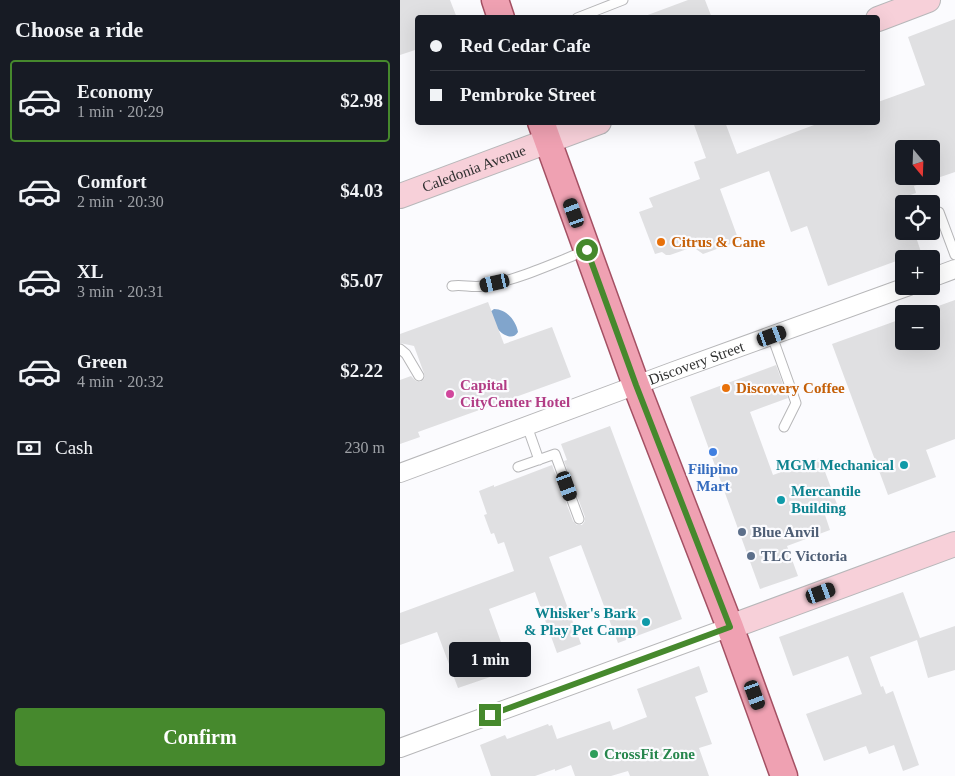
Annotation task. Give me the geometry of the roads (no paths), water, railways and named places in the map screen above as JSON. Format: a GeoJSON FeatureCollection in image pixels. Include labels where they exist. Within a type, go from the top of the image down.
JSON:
{"type":"FeatureCollection","features":[{"type":"Feature","properties":{"kind":"main road"},"geometry":{"type":"LineString","coordinates":[[495,0],[500,15]]}},
{"type":"Feature","properties":{"kind":"main road"},"geometry":{"type":"LineString","coordinates":[[544,132],[636,385],[730,627],[784,776]]}},
{"type":"Feature","properties":{"kind":"street"},"geometry":{"type":"LineString","coordinates":[[880,18],[928,0]]}},
{"type":"Feature","properties":{"kind":"street","name":"Caledonia Avenue"},"geometry":{"type":"LineString","coordinates":[[400,196],[544,132],[582,125]]}},
{"type":"Feature","properties":{"kind":"street"},"geometry":{"type":"LineString","coordinates":[[940,275],[955,269]]}},
{"type":"Feature","properties":{"kind":"street","name":"Discovery Street"},"geometry":{"type":"LineString","coordinates":[[400,473],[895,291]]}},
{"type":"Feature","properties":{"kind":"street"},"geometry":{"type":"LineString","coordinates":[[400,748],[955,544]]}},
{"type":"Feature","properties":{"kind":"lane"},"geometry":{"type":"LineString","coordinates":[[586,15],[623,0]]}},
{"type":"Feature","properties":{"kind":"lane"},"geometry":{"type":"LineString","coordinates":[[940,215],[955,255]]}},
{"type":"Feature","properties":{"kind":"lane"},"geometry":{"type":"LineString","coordinates":[[452,286],[481,286],[518,277],[587,250]]}},
{"type":"Feature","properties":{"kind":"lane"},"geometry":{"type":"LineString","coordinates":[[772,336],[796,403],[784,426]]}},
{"type":"Feature","properties":{"kind":"lane"},"geometry":{"type":"LineString","coordinates":[[400,349],[406,354],[419,376]]}},
{"type":"Feature","properties":{"kind":"lane"},"geometry":{"type":"LineString","coordinates":[[527,426],[538,460]]}},
{"type":"Feature","properties":{"kind":"lane"},"geometry":{"type":"LineString","coordinates":[[518,467],[555,454],[579,519]]}},
{"type":"Feature","properties":{"kind":"water"},"geometry":{"type":"Polygon","coordinates":[[[494,309],[503,311],[513,319],[518,332],[516,335],[510,337],[499,331],[490,312],[494,309]]]}},
{"type":"Feature","properties":{"kind":"place","name":"Citrus & Cane"},"geometry":{"type":"Point","coordinates":[661,242]}},
{"type":"Feature","properties":{"kind":"place","name":"Discovery Coffee"},"geometry":{"type":"Point","coordinates":[726,388]}},
{"type":"Feature","properties":{"kind":"place","name":"Capital CityCenter Hotel"},"geometry":{"type":"Point","coordinates":[450,394]}},
{"type":"Feature","properties":{"kind":"place","name":"Filipino Mart"},"geometry":{"type":"Point","coordinates":[713,452]}},
{"type":"Feature","properties":{"kind":"place","name":"MGM Mechanical"},"geometry":{"type":"Point","coordinates":[904,465]}},
{"type":"Feature","properties":{"kind":"place","name":"Mercantile Building"},"geometry":{"type":"Point","coordinates":[781,500]}},
{"type":"Feature","properties":{"kind":"place","name":"Blue Anvil"},"geometry":{"type":"Point","coordinates":[742,532]}},
{"type":"Feature","properties":{"kind":"place","name":"TLC Victoria"},"geometry":{"type":"Point","coordinates":[751,556]}},
{"type":"Feature","properties":{"kind":"place","name":"Whisker's Bark & Play Pet Camp"},"geometry":{"type":"Point","coordinates":[646,622]}},
{"type":"Feature","properties":{"kind":"place","name":"CrossFit Zone"},"geometry":{"type":"Point","coordinates":[594,754]}}]}
